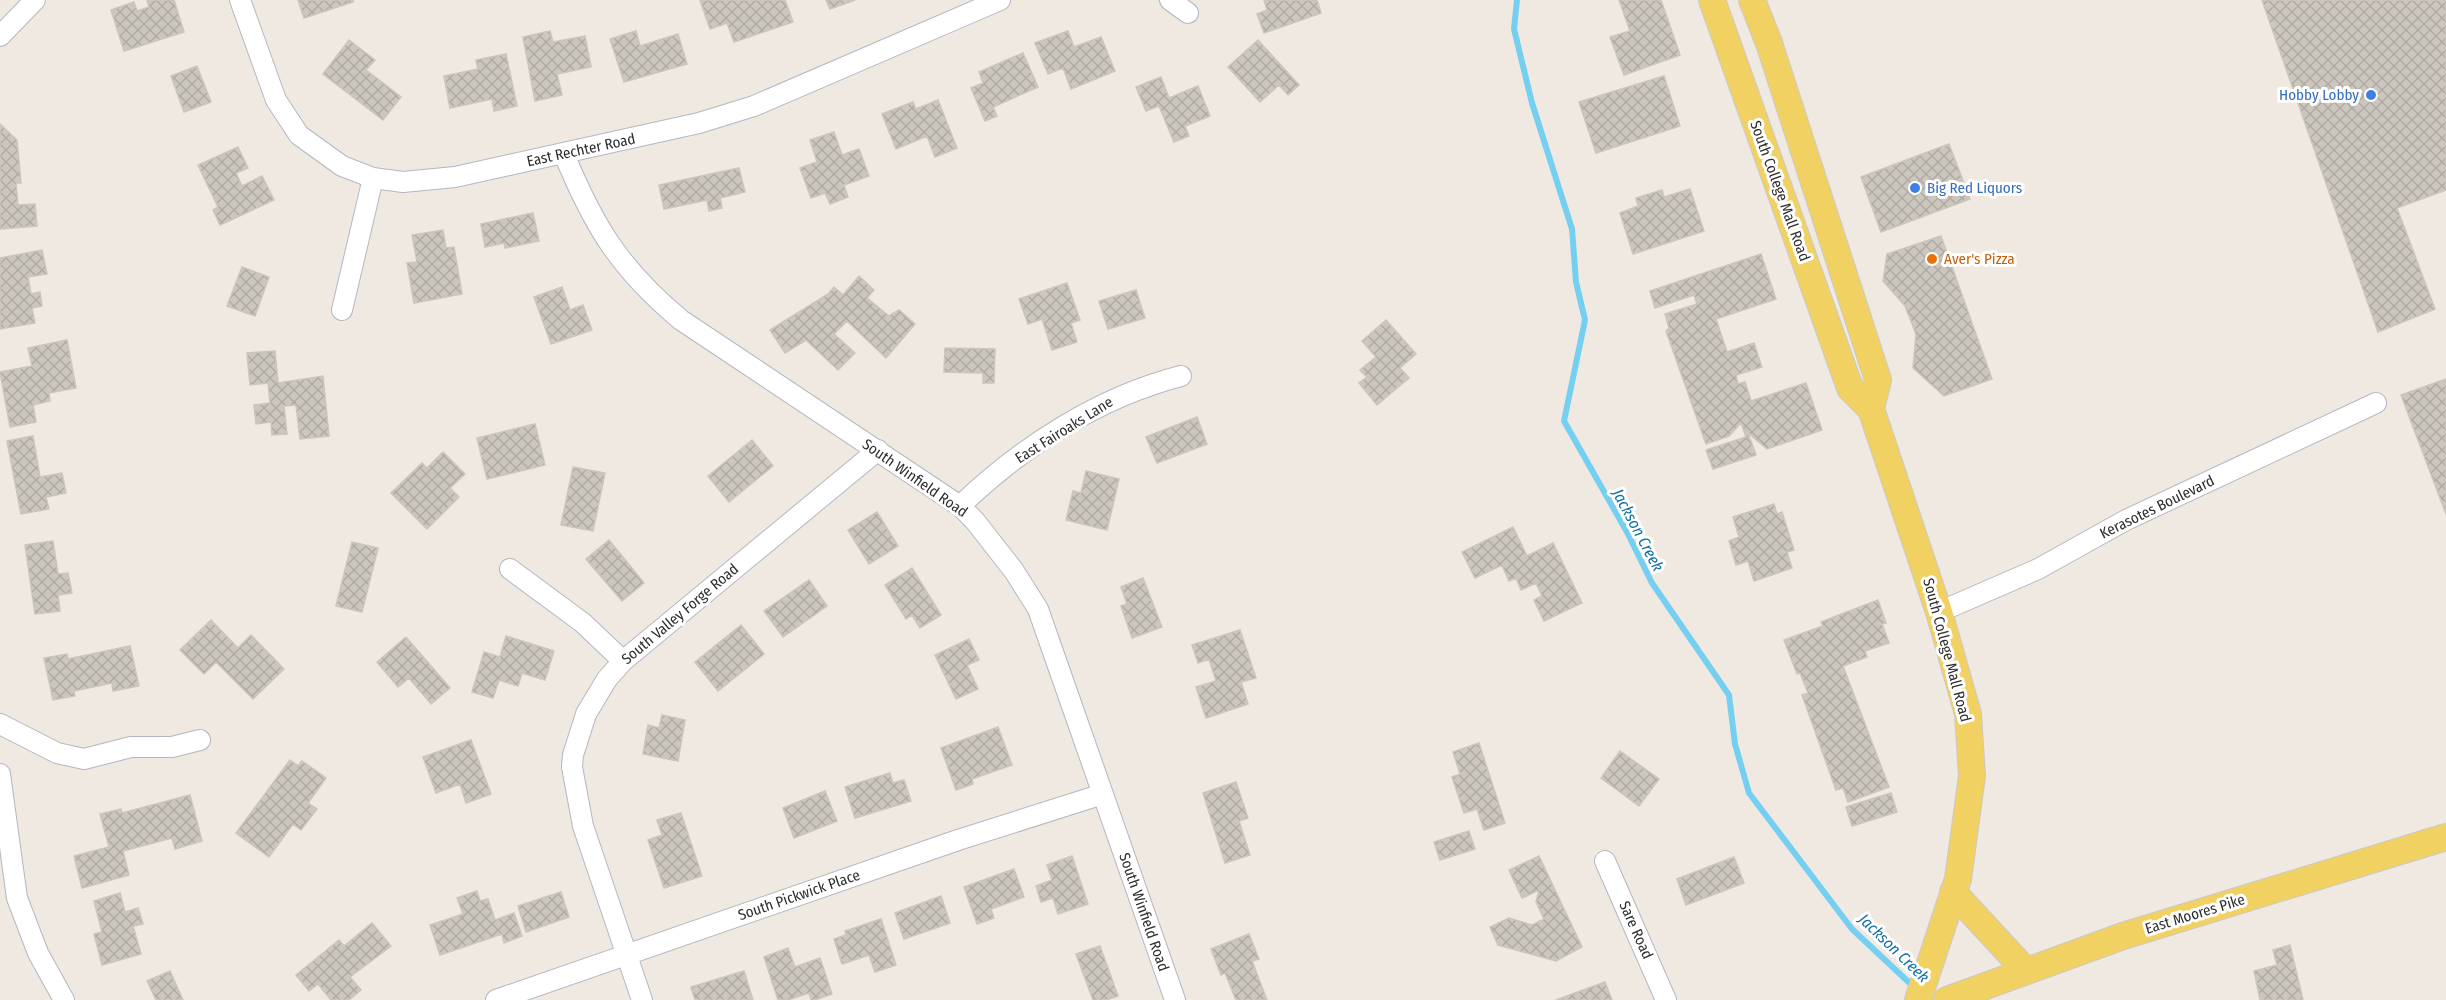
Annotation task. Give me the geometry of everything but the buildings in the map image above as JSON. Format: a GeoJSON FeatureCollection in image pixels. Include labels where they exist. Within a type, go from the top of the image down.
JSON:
{"type":"FeatureCollection","features":[{"type":"Feature","properties":{"kind":"main road","name":"South College Mall Road"},"geometry":{"type":"LineString","coordinates":[[1712,0],[1850,388],[1871,409],[1939,612],[1968,714],[1972,776],[1958,879],[1918,1000]]}},
{"type":"Feature","properties":{"kind":"main road"},"geometry":{"type":"LineString","coordinates":[[1752,0],[1769,43],[1878,380],[1871,409]]}},
{"type":"Feature","properties":{"kind":"main road"},"geometry":{"type":"LineString","coordinates":[[1732,56],[1769,43]]}},
{"type":"Feature","properties":{"kind":"main road","name":"East Moores Pike"},"geometry":{"type":"LineString","coordinates":[[1956,997],[2123,936],[2322,873],[2446,837]]}},
{"type":"Feature","properties":{"kind":"main road"},"geometry":{"type":"LineString","coordinates":[[1953,892],[2026,971]]}},
{"type":"Feature","properties":{"kind":"street"},"geometry":{"type":"LineString","coordinates":[[0,36],[35,0]]}},
{"type":"Feature","properties":{"kind":"street","name":"East Rechter Road"},"geometry":{"type":"LineString","coordinates":[[240,0],[276,100],[299,135],[342,166],[373,178],[430,181],[672,130],[754,106],[1000,0]]}},
{"type":"Feature","properties":{"kind":"street"},"geometry":{"type":"LineString","coordinates":[[1170,0],[1188,13]]}},
{"type":"Feature","properties":{"kind":"street","name":"South Winfield Road"},"geometry":{"type":"LineString","coordinates":[[564,154],[585,203],[609,244],[652,296],[681,320],[960,506],[975,521],[1014,571],[1038,609],[1175,1000]]}},
{"type":"Feature","properties":{"kind":"street"},"geometry":{"type":"LineString","coordinates":[[342,310],[373,178]]}},
{"type":"Feature","properties":{"kind":"street","name":"East Fairoaks Lane"},"geometry":{"type":"LineString","coordinates":[[960,506],[995,475],[1038,444],[1110,399],[1142,386],[1181,376]]}},
{"type":"Feature","properties":{"kind":"street","name":"Kerasotes Boulevard"},"geometry":{"type":"LineString","coordinates":[[1939,612],[2038,569],[2126,520],[2376,403]]}},
{"type":"Feature","properties":{"kind":"street","name":"South Valley Forge Road"},"geometry":{"type":"LineString","coordinates":[[642,1000],[583,826],[572,767],[575,747],[586,714],[607,679],[623,661],[878,450]]}},
{"type":"Feature","properties":{"kind":"street"},"geometry":{"type":"LineString","coordinates":[[510,569],[583,623],[623,661]]}},
{"type":"Feature","properties":{"kind":"street"},"geometry":{"type":"LineString","coordinates":[[0,724],[57,753],[84,759],[131,747],[172,747],[200,740]]}},
{"type":"Feature","properties":{"kind":"street"},"geometry":{"type":"LineString","coordinates":[[0,774],[17,898],[38,953],[64,1000]]}},
{"type":"Feature","properties":{"kind":"street","name":"South Pickwick Place"},"geometry":{"type":"LineString","coordinates":[[496,1000],[627,957],[958,840],[1103,794]]}},
{"type":"Feature","properties":{"kind":"street","name":"Sare Road"},"geometry":{"type":"LineString","coordinates":[[1605,861],[1666,1000]]}},
{"type":"Feature","properties":{"kind":"waterway","name":"Jackson Creek"},"geometry":{"type":"LineString","coordinates":[[1517,0],[1514,29],[1532,103],[1572,229],[1576,282],[1585,320],[1564,421],[1627,532],[1652,583],[1729,695],[1735,744],[1749,793],[1852,929],[1916,989]]}},
{"type":"Feature","properties":{"kind":"place","name":"Hobby Lobby"},"geometry":{"type":"Point","coordinates":[2371,95]}},
{"type":"Feature","properties":{"kind":"place","name":"Big Red Liquors"},"geometry":{"type":"Point","coordinates":[1915,188]}},
{"type":"Feature","properties":{"kind":"place","name":"Aver's Pizza"},"geometry":{"type":"Point","coordinates":[1932,259]}}]}
